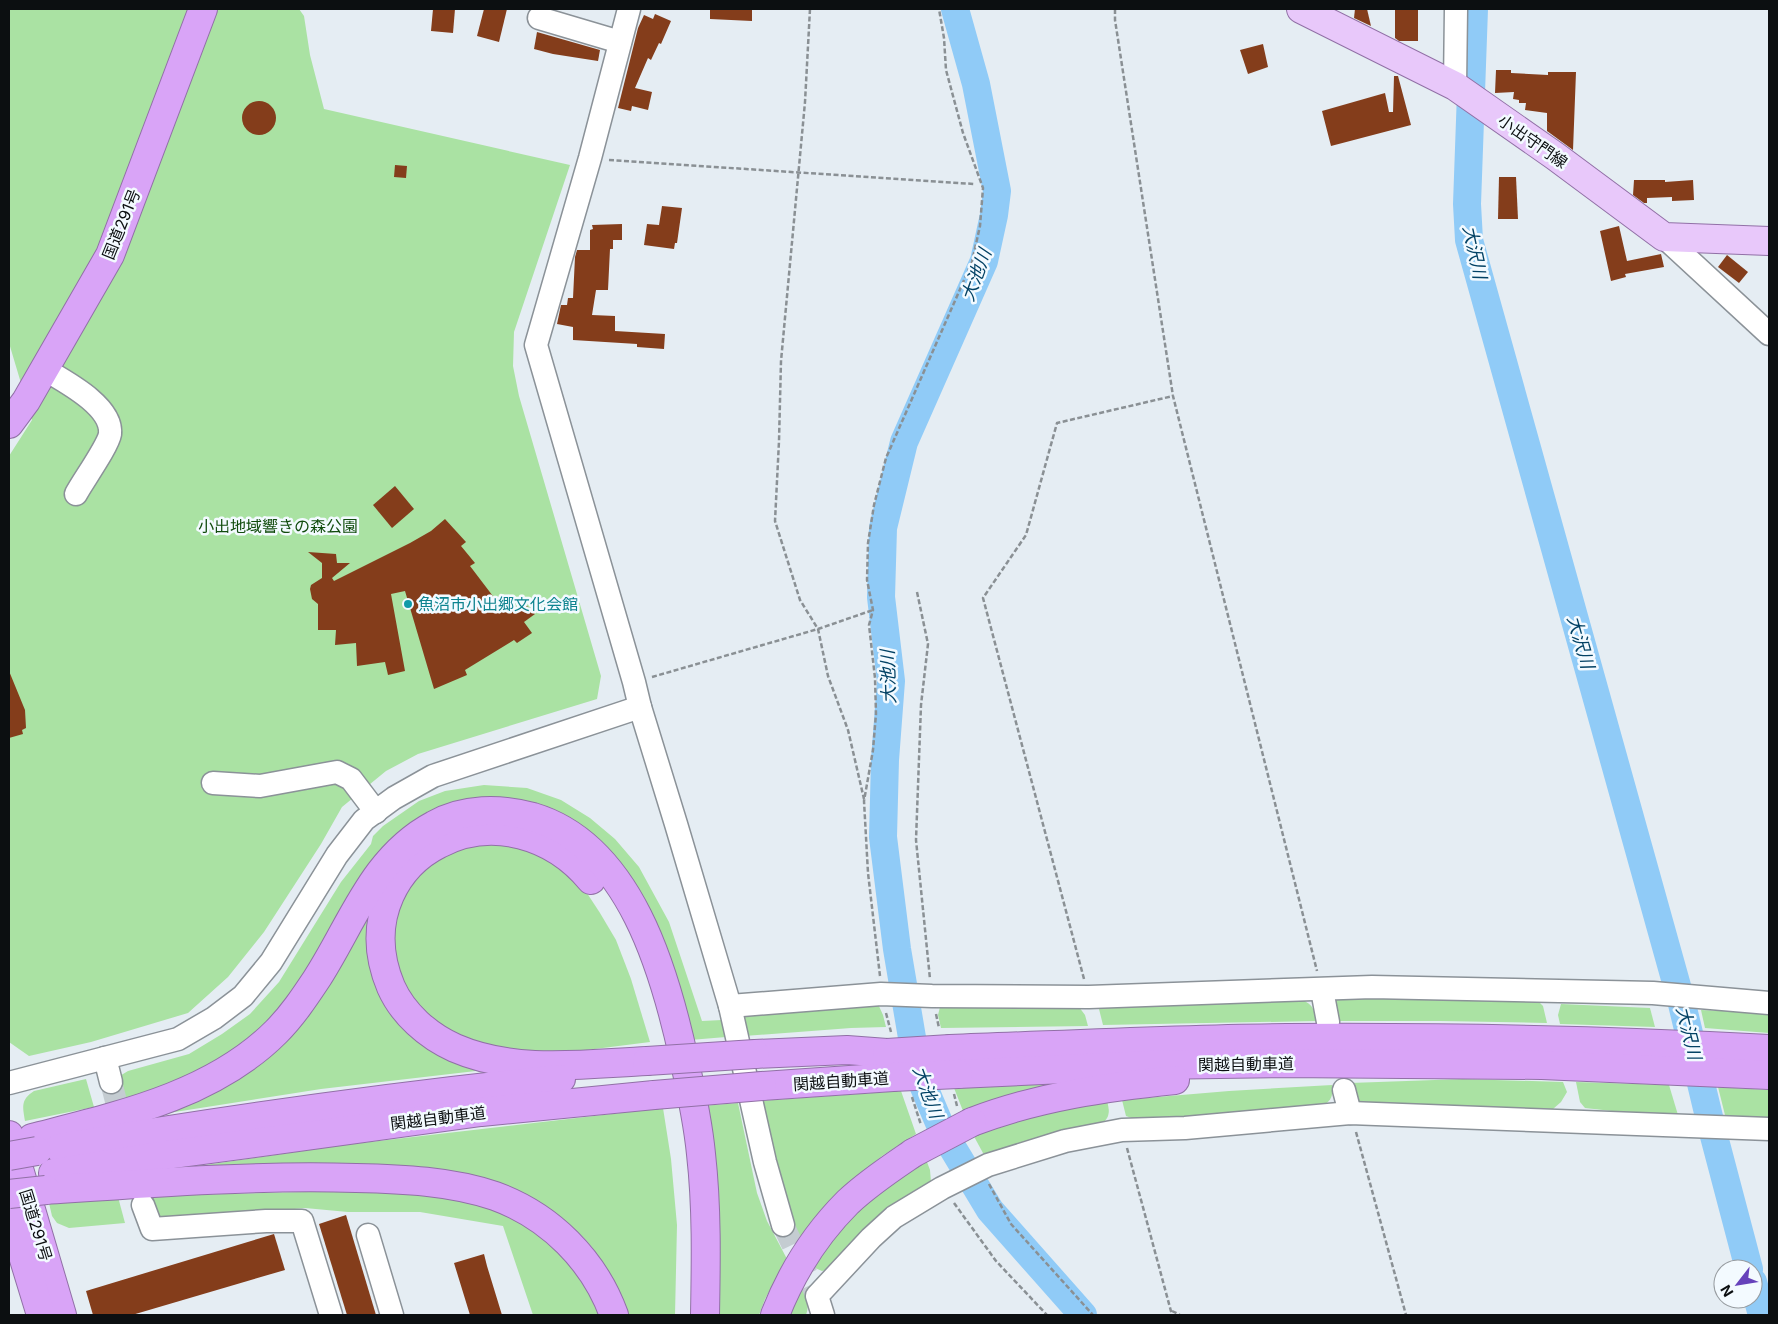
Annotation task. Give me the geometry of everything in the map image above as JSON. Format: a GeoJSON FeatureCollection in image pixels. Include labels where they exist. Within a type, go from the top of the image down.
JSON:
{"type":"FeatureCollection","features":[{"type":"Feature","properties":{"kind":"highway","name":"国道291号"},"geometry":{"type":"LineString","coordinates":[[9,424],[26,401],[110,255],[203,9]]}},
{"type":"Feature","properties":{"kind":"highway"},"geometry":{"type":"LineString","coordinates":[[9,1194],[29,1156],[120,1114],[194,1088],[235,1065],[256,1050],[291,1017],[318,977],[369,887],[402,847],[435,824],[453,816],[474,812],[515,812],[555,826],[587,848],[617,882],[643,926],[653,951],[672,1005],[680,1038],[701,1152],[706,1230],[705,1315]]}},
{"type":"Feature","properties":{"kind":"highway"},"geometry":{"type":"LineString","coordinates":[[650,1075],[504,1061],[456,1048],[436,1038],[419,1025],[404,1010],[393,992],[385,974],[379,937],[390,895],[404,872],[416,859],[447,839],[480,830],[514,832],[530,836],[574,862],[601,892],[614,912],[636,955],[646,981],[662,1043],[676,1110],[687,1195],[689,1258],[687,1315]]}},
{"type":"Feature","properties":{"kind":"highway","name":"関越自動車道"},"geometry":{"type":"LineString","coordinates":[[9,1156],[29,1156],[155,1132],[490,1086],[757,1067],[896,1065],[1149,1041],[1286,1038],[1450,1038],[1663,1057],[1717,1072],[1769,1075]]}},
{"type":"Feature","properties":{"kind":"highway","name":"関越自動車道"},"geometry":{"type":"LineString","coordinates":[[950,1061],[1150,1065],[1283,1063],[1542,1065],[1663,1057],[1709,1046],[1769,1049]]}},
{"type":"Feature","properties":{"kind":"highway"},"geometry":{"type":"LineString","coordinates":[[775,1315],[782,1296],[802,1260],[823,1230],[849,1202],[918,1140],[967,1118],[1037,1101],[1165,1081],[1244,1074],[1424,1064]]}},
{"type":"Feature","properties":{"kind":"highway","name":"国道291号"},"geometry":{"type":"LineString","coordinates":[[29,1156],[62,1315]]}},
{"type":"Feature","properties":{"kind":"highway","name":"関越自動車道"},"geometry":{"type":"LineString","coordinates":[[9,1181],[29,1156]]}},
{"type":"Feature","properties":{"kind":"highway"},"geometry":{"type":"LineString","coordinates":[[29,1156],[204,1180],[328,1177],[416,1181],[472,1190],[494,1196],[515,1205],[536,1216],[558,1234],[585,1262],[599,1282],[614,1315]]}},
{"type":"Feature","properties":{"kind":"highway","name":"国道291号"},"geometry":{"type":"LineString","coordinates":[[9,1210],[40,1315]]}},
{"type":"Feature","properties":{"kind":"main road","name":"小出守門線"},"geometry":{"type":"LineString","coordinates":[[1302,9],[1455,86],[1664,237]]}},
{"type":"Feature","properties":{"kind":"main road"},"geometry":{"type":"LineString","coordinates":[[1664,237],[1769,241]]}},
{"type":"Feature","properties":{"kind":"street"},"geometry":{"type":"LineString","coordinates":[[629,9],[590,158],[536,346],[640,707],[730,1006],[765,1162],[783,1225]]}},
{"type":"Feature","properties":{"kind":"street"},"geometry":{"type":"LineString","coordinates":[[1455,86],[1456,9]]}},
{"type":"Feature","properties":{"kind":"street"},"geometry":{"type":"LineString","coordinates":[[539,18],[620,42]]}},
{"type":"Feature","properties":{"kind":"street"},"geometry":{"type":"LineString","coordinates":[[1664,237],[1769,334]]}},
{"type":"Feature","properties":{"kind":"street"},"geometry":{"type":"LineString","coordinates":[[44,369],[80,391],[100,408],[106,418],[110,433],[105,446],[76,494]]}},
{"type":"Feature","properties":{"kind":"street"},"geometry":{"type":"LineString","coordinates":[[9,1083],[178,1039],[214,1018],[243,996],[271,962],[337,854],[364,820],[394,798],[433,776],[640,707]]}},
{"type":"Feature","properties":{"kind":"street"},"geometry":{"type":"LineString","coordinates":[[213,783],[260,786],[337,772],[350,779],[376,812]]}},
{"type":"Feature","properties":{"kind":"street"},"geometry":{"type":"LineString","coordinates":[[730,1006],[881,994],[1089,997],[1372,987],[1653,993],[1769,1003]]}},
{"type":"Feature","properties":{"kind":"street"},"geometry":{"type":"LineString","coordinates":[[1322,990],[1328,1022]]}},
{"type":"Feature","properties":{"kind":"street"},"geometry":{"type":"LineString","coordinates":[[105,1058],[111,1082]]}},
{"type":"Feature","properties":{"kind":"street"},"geometry":{"type":"LineString","coordinates":[[1344,1090],[1350,1114]]}},
{"type":"Feature","properties":{"kind":"street"},"geometry":{"type":"LineString","coordinates":[[820,1306],[871,1238],[894,1217],[942,1188],[988,1165],[1065,1141],[1122,1130],[1185,1128],[1350,1114],[1769,1129]]}},
{"type":"Feature","properties":{"kind":"street"},"geometry":{"type":"LineString","coordinates":[[143,1205],[152,1229],[302,1220],[331,1315]]}},
{"type":"Feature","properties":{"kind":"street"},"geometry":{"type":"LineString","coordinates":[[368,1235],[392,1315]]}},
{"type":"Feature","properties":{"kind":"path"},"geometry":{"type":"LineString","coordinates":[[810,9],[805,102],[781,361],[775,521],[800,600],[818,629],[828,676],[848,730],[864,800],[868,873],[881,994],[896,1065],[918,1140]]}},
{"type":"Feature","properties":{"kind":"path"},"geometry":{"type":"LineString","coordinates":[[864,800],[873,750],[876,714],[875,678],[869,625],[873,610],[867,580],[868,543],[874,505],[886,458],[972,262],[980,226],[982,188],[963,133],[946,70],[944,38],[939,9]]}},
{"type":"Feature","properties":{"kind":"path"},"geometry":{"type":"LineString","coordinates":[[1115,9],[1115,20],[1173,396],[1322,990]]}},
{"type":"Feature","properties":{"kind":"path"},"geometry":{"type":"LineString","coordinates":[[590,158],[974,184]]}},
{"type":"Feature","properties":{"kind":"path"},"geometry":{"type":"LineString","coordinates":[[1089,997],[983,598],[1026,535],[1057,423],[1173,396]]}},
{"type":"Feature","properties":{"kind":"path"},"geometry":{"type":"LineString","coordinates":[[917,592],[928,644],[921,705],[916,840],[932,996],[950,1061],[957,1106],[967,1118]]}},
{"type":"Feature","properties":{"kind":"path"},"geometry":{"type":"LineString","coordinates":[[634,682],[818,629],[873,610]]}},
{"type":"Feature","properties":{"kind":"path"},"geometry":{"type":"LineString","coordinates":[[1350,1114],[1406,1315]]}},
{"type":"Feature","properties":{"kind":"path"},"geometry":{"type":"LineString","coordinates":[[1122,1130],[1172,1313],[1180,1315]]}},
{"type":"Feature","properties":{"kind":"path"},"geometry":{"type":"LineString","coordinates":[[988,1165],[990,1187],[1011,1224],[1093,1315]]}},
{"type":"Feature","properties":{"kind":"path"},"geometry":{"type":"LineString","coordinates":[[942,1188],[996,1261],[1047,1315]]}},
{"type":"Feature","properties":{"kind":"green space","name":"小出地域響きの森公園"},"geometry":{"type":"Polygon","coordinates":[[[9,9],[299,9],[304,16],[310,55],[324,109],[570,165],[514,332],[513,366],[519,396],[601,676],[597,699],[418,754],[386,771],[342,807],[321,844],[264,932],[228,977],[188,1013],[91,1042],[29,1056],[9,1042],[9,456],[32,420],[9,343],[9,9]]]}},
{"type":"Feature","properties":{"kind":"green space"},"geometry":{"type":"Polygon","coordinates":[[[484,785],[527,788],[561,800],[590,818],[615,839],[639,867],[669,922],[702,1021],[722,1020],[726,1037],[690,1040],[647,914],[471,802],[302,979],[269,1022],[226,1058],[184,1080],[123,1100],[118,1077],[128,1071],[189,1054],[250,1014],[279,982],[341,882],[371,844],[373,836],[383,826],[419,801],[445,791],[484,785]]]}},
{"type":"Feature","properties":{"kind":"green space"},"geometry":{"type":"Polygon","coordinates":[[[489,840],[538,851],[581,884],[616,940],[631,979],[650,1042],[571,1052],[505,1050],[467,1041],[417,1010],[396,975],[392,926],[411,878],[443,852],[489,840]]]}},
{"type":"Feature","properties":{"kind":"green space"},"geometry":{"type":"Polygon","coordinates":[[[380,887],[375,984],[493,1069],[321,1089],[143,1117],[230,1080],[380,887]]]}},
{"type":"Feature","properties":{"kind":"green space"},"geometry":{"type":"Polygon","coordinates":[[[1337,997],[1441,997],[1539,1002],[1543,1006],[1547,1023],[1336,1021],[1332,1005],[1337,997]]]}},
{"type":"Feature","properties":{"kind":"green space"},"geometry":{"type":"Polygon","coordinates":[[[1298,998],[1311,1006],[1317,1021],[1103,1025],[1099,1009],[1101,1005],[1298,998]]]}},
{"type":"Feature","properties":{"kind":"green space"},"geometry":{"type":"Polygon","coordinates":[[[878,1004],[886,1027],[744,1036],[742,1016],[878,1004]]]}},
{"type":"Feature","properties":{"kind":"green space"},"geometry":{"type":"Polygon","coordinates":[[[1561,1004],[1650,1008],[1655,1027],[1560,1024],[1558,1015],[1561,1004]]]}},
{"type":"Feature","properties":{"kind":"green space"},"geometry":{"type":"Polygon","coordinates":[[[940,1007],[1079,1007],[1085,1015],[1088,1026],[941,1028],[938,1015],[940,1007]]]}},
{"type":"Feature","properties":{"kind":"green space"},"geometry":{"type":"Polygon","coordinates":[[[1701,1010],[1769,1013],[1769,1033],[1705,1028],[1701,1010]]]}},
{"type":"Feature","properties":{"kind":"green space"},"geometry":{"type":"Polygon","coordinates":[[[86,1079],[94,1107],[25,1121],[23,1104],[26,1098],[34,1091],[86,1079]]]}},
{"type":"Feature","properties":{"kind":"green space"},"geometry":{"type":"Polygon","coordinates":[[[1463,1079],[1563,1082],[1567,1092],[1561,1102],[1553,1109],[1460,1106],[1364,1108],[1356,1103],[1350,1083],[1463,1079]]]}},
{"type":"Feature","properties":{"kind":"green space"},"geometry":{"type":"Polygon","coordinates":[[[1084,1081],[1007,1096],[963,1111],[954,1088],[1084,1081]]]}},
{"type":"Feature","properties":{"kind":"green space"},"geometry":{"type":"Polygon","coordinates":[[[1576,1082],[1669,1085],[1678,1115],[1666,1117],[1585,1108],[1580,1102],[1576,1082]]]}},
{"type":"Feature","properties":{"kind":"green space"},"geometry":{"type":"Polygon","coordinates":[[[1332,1085],[1331,1098],[1321,1106],[1164,1119],[1137,1120],[1126,1116],[1122,1100],[1229,1091],[1332,1085]]]}},
{"type":"Feature","properties":{"kind":"green space"},"geometry":{"type":"Polygon","coordinates":[[[1718,1087],[1769,1090],[1769,1119],[1728,1117],[1725,1115],[1718,1087]]]}},
{"type":"Feature","properties":{"kind":"green space"},"geometry":{"type":"Polygon","coordinates":[[[901,1091],[916,1134],[882,1156],[850,1183],[801,1241],[793,1228],[758,1101],[901,1091]]]}},
{"type":"Feature","properties":{"kind":"green space"},"geometry":{"type":"Polygon","coordinates":[[[1107,1101],[1108,1114],[1101,1125],[988,1155],[983,1153],[971,1131],[980,1126],[1107,1101]]]}},
{"type":"Feature","properties":{"kind":"green space"},"geometry":{"type":"Polygon","coordinates":[[[738,1103],[757,1193],[767,1221],[787,1259],[765,1299],[759,1315],[713,1315],[702,1106],[738,1103]]]}},
{"type":"Feature","properties":{"kind":"green space"},"geometry":{"type":"Polygon","coordinates":[[[663,1108],[671,1159],[677,1225],[675,1315],[626,1315],[619,1294],[608,1272],[588,1243],[569,1225],[530,1199],[149,1173],[344,1145],[663,1108]]]}},
{"type":"Feature","properties":{"kind":"green space"},"geometry":{"type":"Polygon","coordinates":[[[924,1154],[930,1170],[931,1182],[833,1268],[822,1271],[815,1268],[811,1263],[830,1235],[924,1154]]]}},
{"type":"Feature","properties":{"kind":"green space"},"geometry":{"type":"Polygon","coordinates":[[[384,1190],[449,1196],[504,1211],[569,1255],[604,1315],[533,1315],[503,1226],[420,1212],[348,1212],[305,1208],[175,1220],[159,1217],[147,1196],[384,1190]]]}},
{"type":"Feature","properties":{"kind":"green space"},"geometry":{"type":"Polygon","coordinates":[[[118,1197],[125,1223],[69,1228],[57,1223],[52,1216],[49,1203],[118,1197]]]}},
{"type":"Feature","properties":{"kind":"green space"},"geometry":{"type":"Polygon","coordinates":[[[799,1282],[808,1306],[806,1315],[782,1315],[799,1282]]]}},
{"type":"Feature","properties":{"kind":"building"},"geometry":{"type":"Polygon","coordinates":[[[433,9],[455,9],[453,33],[431,31],[433,9]]]}},
{"type":"Feature","properties":{"kind":"building"},"geometry":{"type":"Polygon","coordinates":[[[484,9],[507,9],[499,42],[477,36],[484,9]]]}},
{"type":"Feature","properties":{"kind":"building"},"geometry":{"type":"Polygon","coordinates":[[[710,9],[752,9],[752,21],[710,19],[710,9]]]}},
{"type":"Feature","properties":{"kind":"building"},"geometry":{"type":"Polygon","coordinates":[[[1355,9],[1367,9],[1371,26],[1354,18],[1355,9]]]}},
{"type":"Feature","properties":{"kind":"building"},"geometry":{"type":"Polygon","coordinates":[[[1395,9],[1418,9],[1418,41],[1399,41],[1395,38],[1395,9]]]}},
{"type":"Feature","properties":{"kind":"building"},"geometry":{"type":"Polygon","coordinates":[[[655,14],[671,21],[661,44],[659,43],[651,60],[648,58],[635,88],[652,92],[648,110],[632,106],[631,111],[618,108],[638,28],[644,15],[653,19],[655,14]]]}},
{"type":"Feature","properties":{"kind":"building"},"geometry":{"type":"Polygon","coordinates":[[[537,32],[600,50],[598,61],[534,49],[537,32]]]}},
{"type":"Feature","properties":{"kind":"building"},"geometry":{"type":"Polygon","coordinates":[[[1263,44],[1268,67],[1248,74],[1240,50],[1263,44]]]}},
{"type":"Feature","properties":{"kind":"building"},"geometry":{"type":"Polygon","coordinates":[[[1496,70],[1511,70],[1511,73],[1548,75],[1548,72],[1576,72],[1573,150],[1547,131],[1547,113],[1525,110],[1526,103],[1519,103],[1519,100],[1513,99],[1514,92],[1495,93],[1496,70]]]}},
{"type":"Feature","properties":{"kind":"building"},"geometry":{"type":"Polygon","coordinates":[[[1394,76],[1398,76],[1411,125],[1331,146],[1322,111],[1385,93],[1389,112],[1393,112],[1394,76]]]}},
{"type":"Feature","properties":{"kind":"building"},"geometry":{"type":"Polygon","coordinates":[[[259,101],[271,106],[276,118],[271,130],[259,135],[247,130],[242,118],[247,106],[259,101]]]}},
{"type":"Feature","properties":{"kind":"building"},"geometry":{"type":"Polygon","coordinates":[[[395,165],[407,166],[406,178],[394,177],[395,165]]]}},
{"type":"Feature","properties":{"kind":"building"},"geometry":{"type":"Polygon","coordinates":[[[1499,177],[1516,177],[1518,219],[1498,219],[1499,177]]]}},
{"type":"Feature","properties":{"kind":"building"},"geometry":{"type":"Polygon","coordinates":[[[1634,180],[1665,180],[1665,182],[1693,180],[1694,200],[1672,201],[1672,197],[1647,198],[1647,203],[1644,203],[1633,195],[1634,180]]]}},
{"type":"Feature","properties":{"kind":"building"},"geometry":{"type":"Polygon","coordinates":[[[662,206],[682,208],[677,243],[675,243],[674,249],[644,245],[647,224],[659,225],[662,206]]]}},
{"type":"Feature","properties":{"kind":"building"},"geometry":{"type":"Polygon","coordinates":[[[622,224],[622,240],[613,240],[613,249],[610,249],[608,290],[596,290],[592,315],[615,316],[615,331],[665,334],[664,349],[637,347],[637,344],[573,340],[573,327],[557,324],[561,305],[567,305],[568,298],[573,298],[577,250],[590,250],[590,230],[593,229],[592,225],[622,224]]]}},
{"type":"Feature","properties":{"kind":"building"},"geometry":{"type":"Polygon","coordinates":[[[1619,226],[1627,261],[1661,254],[1664,267],[1625,274],[1626,277],[1611,281],[1600,231],[1619,226]]]}},
{"type":"Feature","properties":{"kind":"building"},"geometry":{"type":"Polygon","coordinates":[[[1727,255],[1748,272],[1739,283],[1718,267],[1727,255]]]}},
{"type":"Feature","properties":{"kind":"building"},"geometry":{"type":"Polygon","coordinates":[[[395,486],[414,509],[392,528],[373,505],[395,486]]]}},
{"type":"Feature","properties":{"kind":"building","name":"魚沼市小出郷文化会館"},"geometry":{"type":"Polygon","coordinates":[[[445,519],[466,542],[461,546],[475,563],[470,566],[502,608],[509,604],[512,610],[523,602],[535,614],[524,622],[532,633],[517,643],[514,640],[465,670],[467,675],[434,689],[405,591],[391,594],[405,671],[388,675],[385,662],[357,666],[356,643],[335,645],[336,630],[318,630],[318,604],[312,599],[310,589],[311,585],[322,578],[322,563],[308,552],[336,554],[337,563],[350,563],[332,578],[334,581],[410,543],[431,531],[445,519]]]}},
{"type":"Feature","properties":{"kind":"building"},"geometry":{"type":"Polygon","coordinates":[[[9,671],[25,710],[26,728],[22,730],[23,734],[9,738],[9,671]]]}},
{"type":"Feature","properties":{"kind":"building"},"geometry":{"type":"Polygon","coordinates":[[[346,1215],[376,1315],[347,1315],[319,1224],[346,1215]]]}},
{"type":"Feature","properties":{"kind":"building"},"geometry":{"type":"Polygon","coordinates":[[[274,1234],[285,1270],[132,1315],[93,1315],[86,1291],[274,1234]]]}},
{"type":"Feature","properties":{"kind":"building"},"geometry":{"type":"Polygon","coordinates":[[[484,1254],[502,1315],[470,1315],[454,1263],[484,1254]]]}},
{"type":"Feature","properties":{"kind":"waterway","name":"大池川"},"geometry":{"type":"LineString","coordinates":[[955,9],[976,84],[997,191],[984,261],[904,442],[883,528],[881,597],[891,681],[885,760],[883,837],[897,949],[918,1073],[943,1132],[990,1210],[1083,1315]]}},
{"type":"Feature","properties":{"kind":"waterway","name":"大沢川"},"geometry":{"type":"LineString","coordinates":[[1474,9],[1467,204],[1469,240],[1682,1004],[1746,1259]]}},
{"type":"Feature","properties":{"kind":"waterway","name":"大沢川"},"geometry":{"type":"LineString","coordinates":[[1760,1309],[1762,1315]]}},
{"type":"Feature","properties":{"kind":"tunnel"},"geometry":{"type":"LineString","coordinates":[[111,1082],[124,1132]]}},
{"type":"Feature","properties":{"kind":"tunnel"},"geometry":{"type":"LineString","coordinates":[[783,1225],[817,1296]]}},
{"type":"Feature","properties":{"kind":"place","name":"魚沼市小出郷文化会館"},"geometry":{"type":"Point","coordinates":[408,604]}}]}
